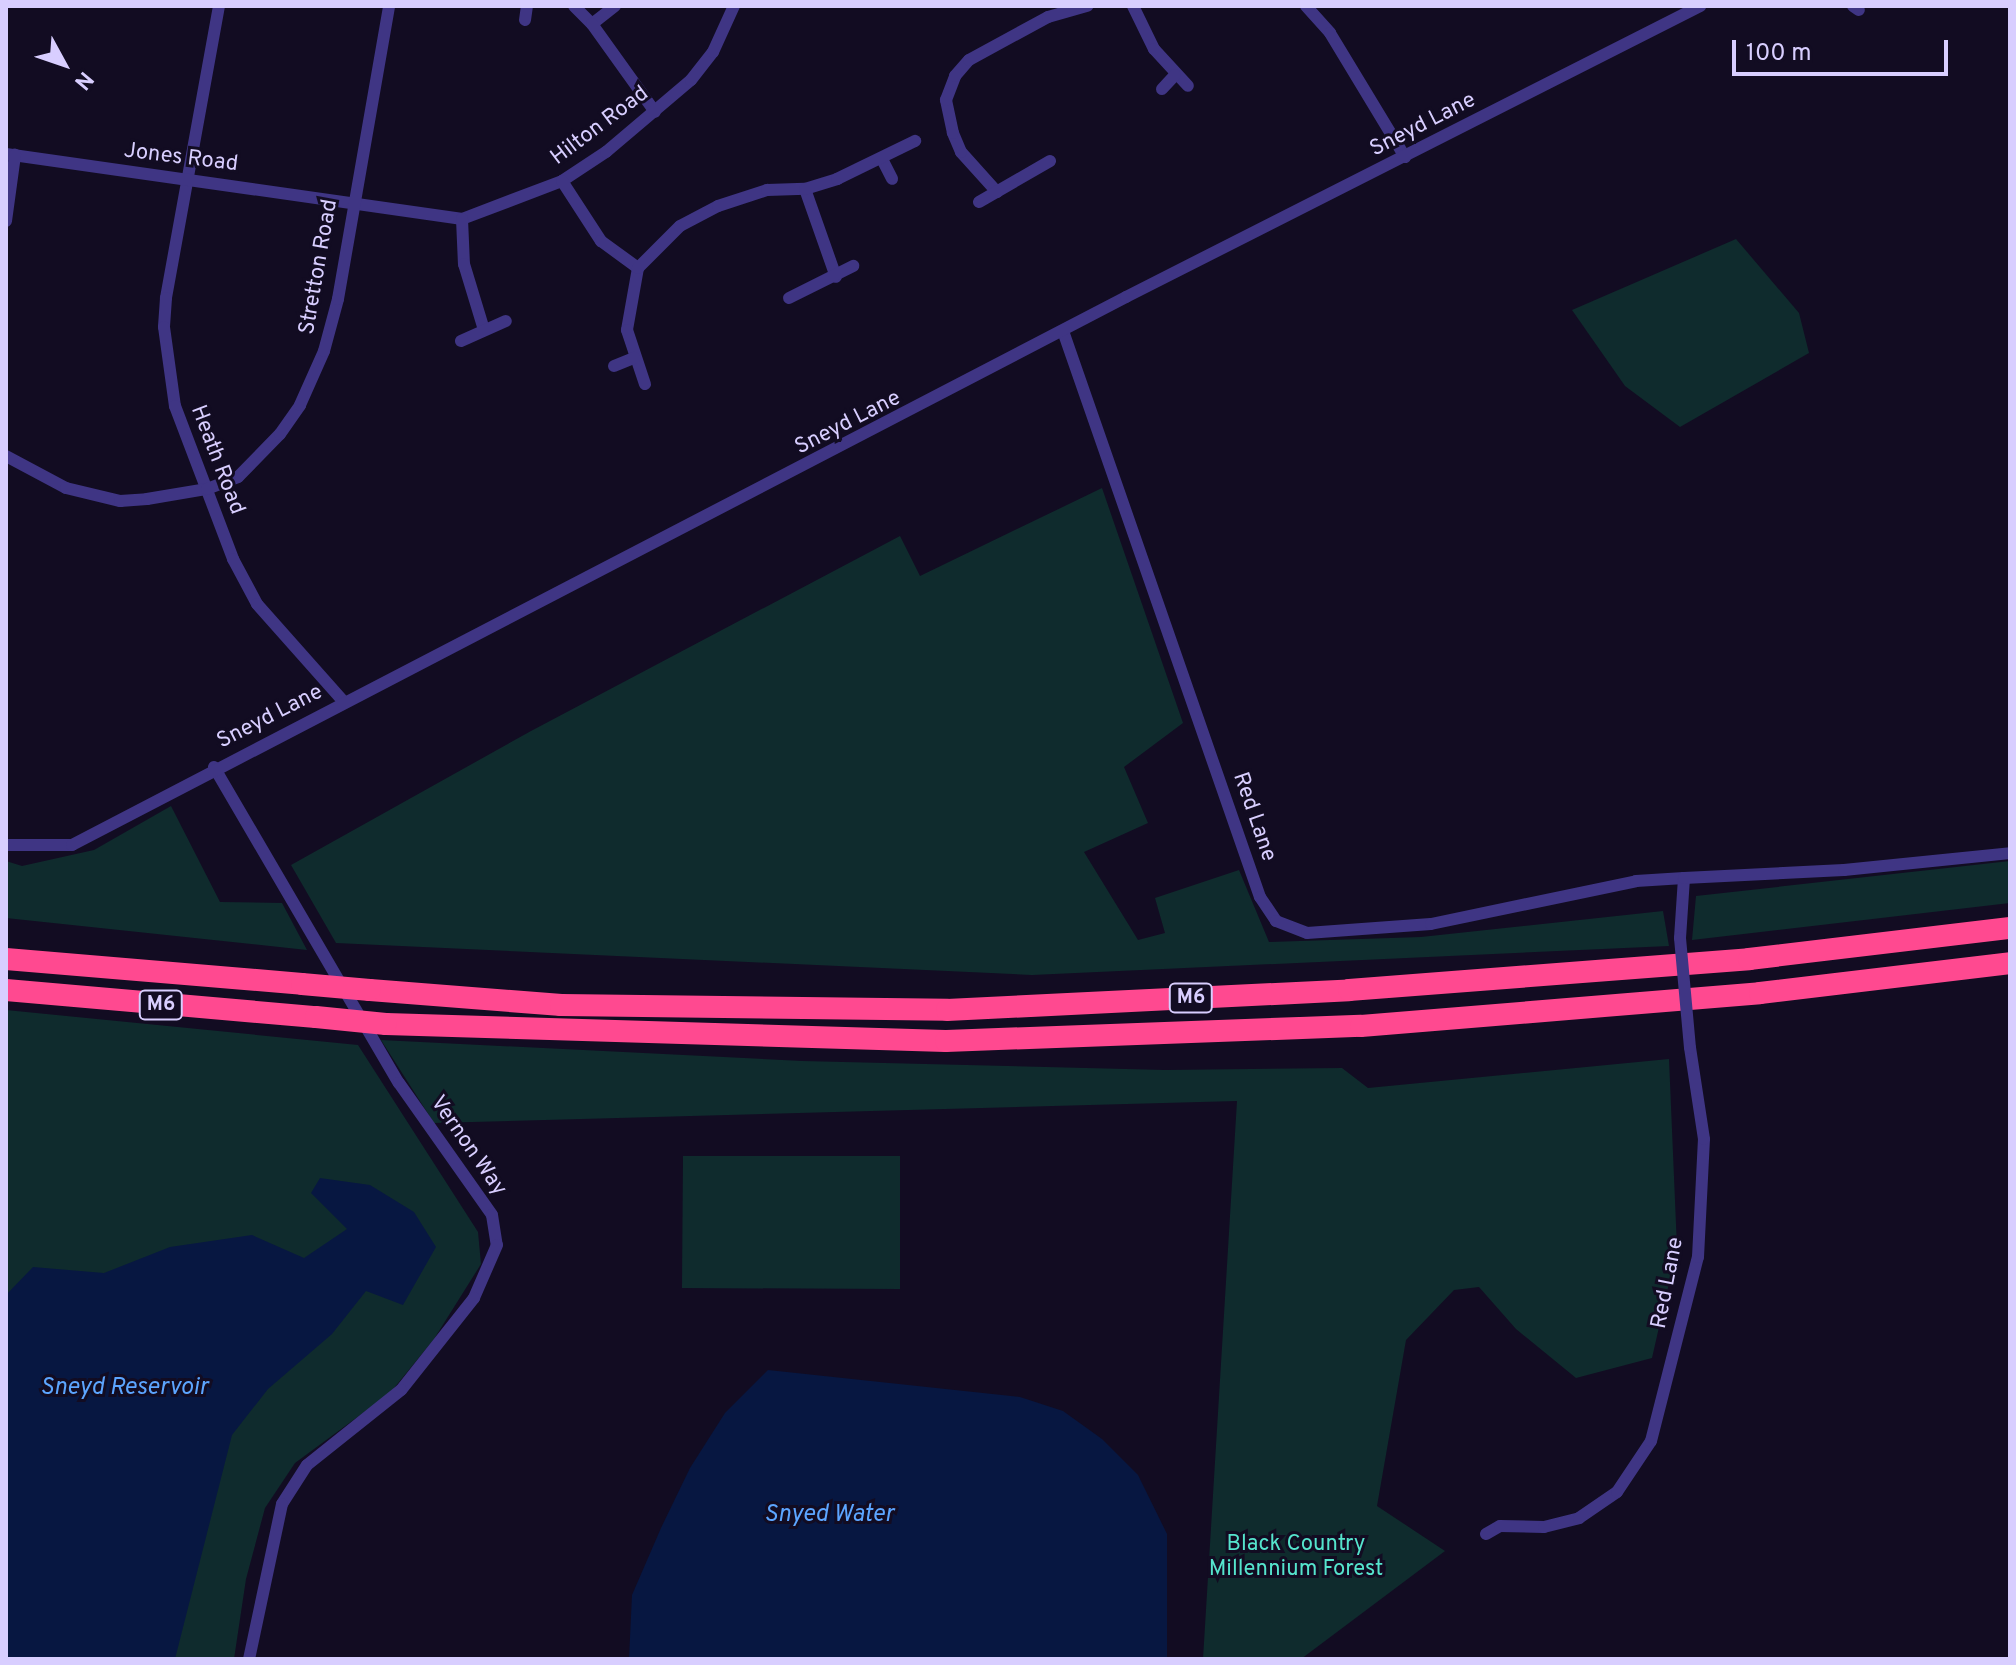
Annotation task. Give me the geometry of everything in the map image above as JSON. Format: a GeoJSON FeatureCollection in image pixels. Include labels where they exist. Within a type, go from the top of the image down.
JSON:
{"type":"FeatureCollection","features":[{"type":"Feature","properties":{"kind":"highway","name":"M6"},"geometry":{"type":"LineString","coordinates":[[6,959],[561,1005],[947,1010],[1349,990],[1733,960],[2010,928]]}},
{"type":"Feature","properties":{"kind":"highway","name":"M6"},"geometry":{"type":"LineString","coordinates":[[6,990],[386,1024],[914,1041],[1376,1025],[1760,993],[2010,963]]}},
{"type":"Feature","properties":{"kind":"street","name":"Heath Road"},"geometry":{"type":"LineString","coordinates":[[219,6],[185,179],[164,327],[175,406],[233,559],[257,604],[344,702]]}},
{"type":"Feature","properties":{"kind":"street","name":"Stretton Road"},"geometry":{"type":"LineString","coordinates":[[6,456],[66,488],[120,501],[207,489],[247,470],[300,405],[324,351],[338,299],[352,202],[389,6]]}},
{"type":"Feature","properties":{"kind":"street"},"geometry":{"type":"LineString","coordinates":[[525,20],[527,6]]}},
{"type":"Feature","properties":{"kind":"street"},"geometry":{"type":"LineString","coordinates":[[574,6],[592,24],[655,112]]}},
{"type":"Feature","properties":{"kind":"street"},"geometry":{"type":"LineString","coordinates":[[592,24],[615,6]]}},
{"type":"Feature","properties":{"kind":"street","name":"Hilton Road"},"geometry":{"type":"LineString","coordinates":[[352,202],[462,219],[562,181],[655,112],[713,52],[734,6]]}},
{"type":"Feature","properties":{"kind":"street"},"geometry":{"type":"LineString","coordinates":[[997,192],[961,152],[950,125],[946,100],[955,76],[969,60],[1048,17],[1087,6]]}},
{"type":"Feature","properties":{"kind":"street"},"geometry":{"type":"LineString","coordinates":[[1133,6],[1154,49],[1188,86]]}},
{"type":"Feature","properties":{"kind":"street","name":"Sneyd Lane"},"geometry":{"type":"LineString","coordinates":[[6,845],[72,845],[214,767],[1700,6]]}},
{"type":"Feature","properties":{"kind":"street"},"geometry":{"type":"LineString","coordinates":[[1314,9],[1405,157]]}},
{"type":"Feature","properties":{"kind":"street"},"geometry":{"type":"LineString","coordinates":[[1162,89],[1175,75]]}},
{"type":"Feature","properties":{"kind":"street"},"geometry":{"type":"LineString","coordinates":[[645,384],[634,358],[627,309],[638,268],[680,226],[718,206],[767,190],[805,189],[883,161],[915,141]]}},
{"type":"Feature","properties":{"kind":"street","name":"Jones Road"},"geometry":{"type":"LineString","coordinates":[[11,154],[352,202]]}},
{"type":"Feature","properties":{"kind":"street"},"geometry":{"type":"LineString","coordinates":[[6,221],[11,154]]}},
{"type":"Feature","properties":{"kind":"street"},"geometry":{"type":"LineString","coordinates":[[883,161],[892,179]]}},
{"type":"Feature","properties":{"kind":"street"},"geometry":{"type":"LineString","coordinates":[[979,202],[1050,161]]}},
{"type":"Feature","properties":{"kind":"street"},"geometry":{"type":"LineString","coordinates":[[562,181],[601,241],[638,268]]}},
{"type":"Feature","properties":{"kind":"street"},"geometry":{"type":"LineString","coordinates":[[805,189],[836,277]]}},
{"type":"Feature","properties":{"kind":"street"},"geometry":{"type":"LineString","coordinates":[[462,219],[464,264],[484,330]]}},
{"type":"Feature","properties":{"kind":"street"},"geometry":{"type":"LineString","coordinates":[[789,298],[853,266]]}},
{"type":"Feature","properties":{"kind":"street"},"geometry":{"type":"LineString","coordinates":[[461,341],[506,321]]}},
{"type":"Feature","properties":{"kind":"street","name":"Red Lane"},"geometry":{"type":"LineString","coordinates":[[1063,331],[1260,897],[1276,921],[1307,933],[1431,924],[1636,881],[1844,870],[2010,853]]}},
{"type":"Feature","properties":{"kind":"street"},"geometry":{"type":"LineString","coordinates":[[614,366],[634,358]]}},
{"type":"Feature","properties":{"kind":"street","name":"Vernon Way"},"geometry":{"type":"LineString","coordinates":[[214,767],[399,1083],[492,1215],[497,1245],[474,1298],[401,1390],[307,1465],[282,1504],[249,1659]]}},
{"type":"Feature","properties":{"kind":"street","name":"Red Lane"},"geometry":{"type":"LineString","coordinates":[[1486,1534],[1500,1526],[1544,1527],[1579,1518],[1617,1492],[1651,1441],[1698,1257],[1704,1139],[1690,1048],[1680,938],[1684,878]]}},
{"type":"Feature","properties":{"kind":"green space"},"geometry":{"type":"Polygon","coordinates":[[[1736,239],[1799,313],[1809,353],[1680,427],[1625,386],[1572,310],[1736,239]]]}},
{"type":"Feature","properties":{"kind":"green space"},"geometry":{"type":"Polygon","coordinates":[[[1102,488],[1183,723],[1124,767],[1148,823],[1084,852],[1138,940],[1165,933],[1155,898],[1239,870],[1269,942],[1421,937],[1663,911],[1669,946],[1032,975],[336,943],[291,865],[531,731],[900,536],[920,576],[1102,488]]]}},
{"type":"Feature","properties":{"kind":"green space"},"geometry":{"type":"Polygon","coordinates":[[[171,806],[220,902],[282,903],[307,950],[6,918],[6,861],[22,866],[94,850],[171,806]]]}},
{"type":"Feature","properties":{"kind":"green space"},"geometry":{"type":"Polygon","coordinates":[[[2010,861],[2010,903],[1692,940],[1696,896],[2010,861]]]}},
{"type":"Feature","properties":{"kind":"green space"},"geometry":{"type":"Polygon","coordinates":[[[6,1010],[358,1045],[478,1232],[481,1264],[434,1339],[390,1393],[295,1463],[265,1508],[246,1579],[234,1659],[6,1659],[6,1010]]]}},
{"type":"Feature","properties":{"kind":"green space","name":"Black Country Millennium Forest"},"geometry":{"type":"Polygon","coordinates":[[[381,1040],[802,1061],[1165,1070],[1342,1068],[1368,1088],[1669,1059],[1677,1248],[1652,1358],[1576,1378],[1516,1329],[1479,1287],[1454,1290],[1406,1340],[1377,1506],[1445,1551],[1301,1659],[1203,1659],[1237,1101],[434,1123],[381,1040]]]}},
{"type":"Feature","properties":{"kind":"green space"},"geometry":{"type":"Polygon","coordinates":[[[683,1156],[900,1156],[900,1289],[682,1288],[683,1156]]]}},
{"type":"Feature","properties":{"kind":"water","name":"Sneyd Reservoir"},"geometry":{"type":"Polygon","coordinates":[[[320,1178],[370,1185],[414,1212],[436,1247],[403,1305],[366,1291],[332,1334],[268,1389],[232,1435],[175,1659],[6,1657],[6,1295],[33,1267],[104,1273],[170,1247],[252,1235],[304,1258],[347,1229],[311,1193],[320,1178]]]}},
{"type":"Feature","properties":{"kind":"water","name":"Snyed Water"},"geometry":{"type":"Polygon","coordinates":[[[768,1370],[1020,1397],[1063,1411],[1102,1439],[1138,1475],[1167,1534],[1167,1659],[629,1659],[632,1595],[661,1528],[690,1468],[725,1413],[768,1370]]]}}]}
